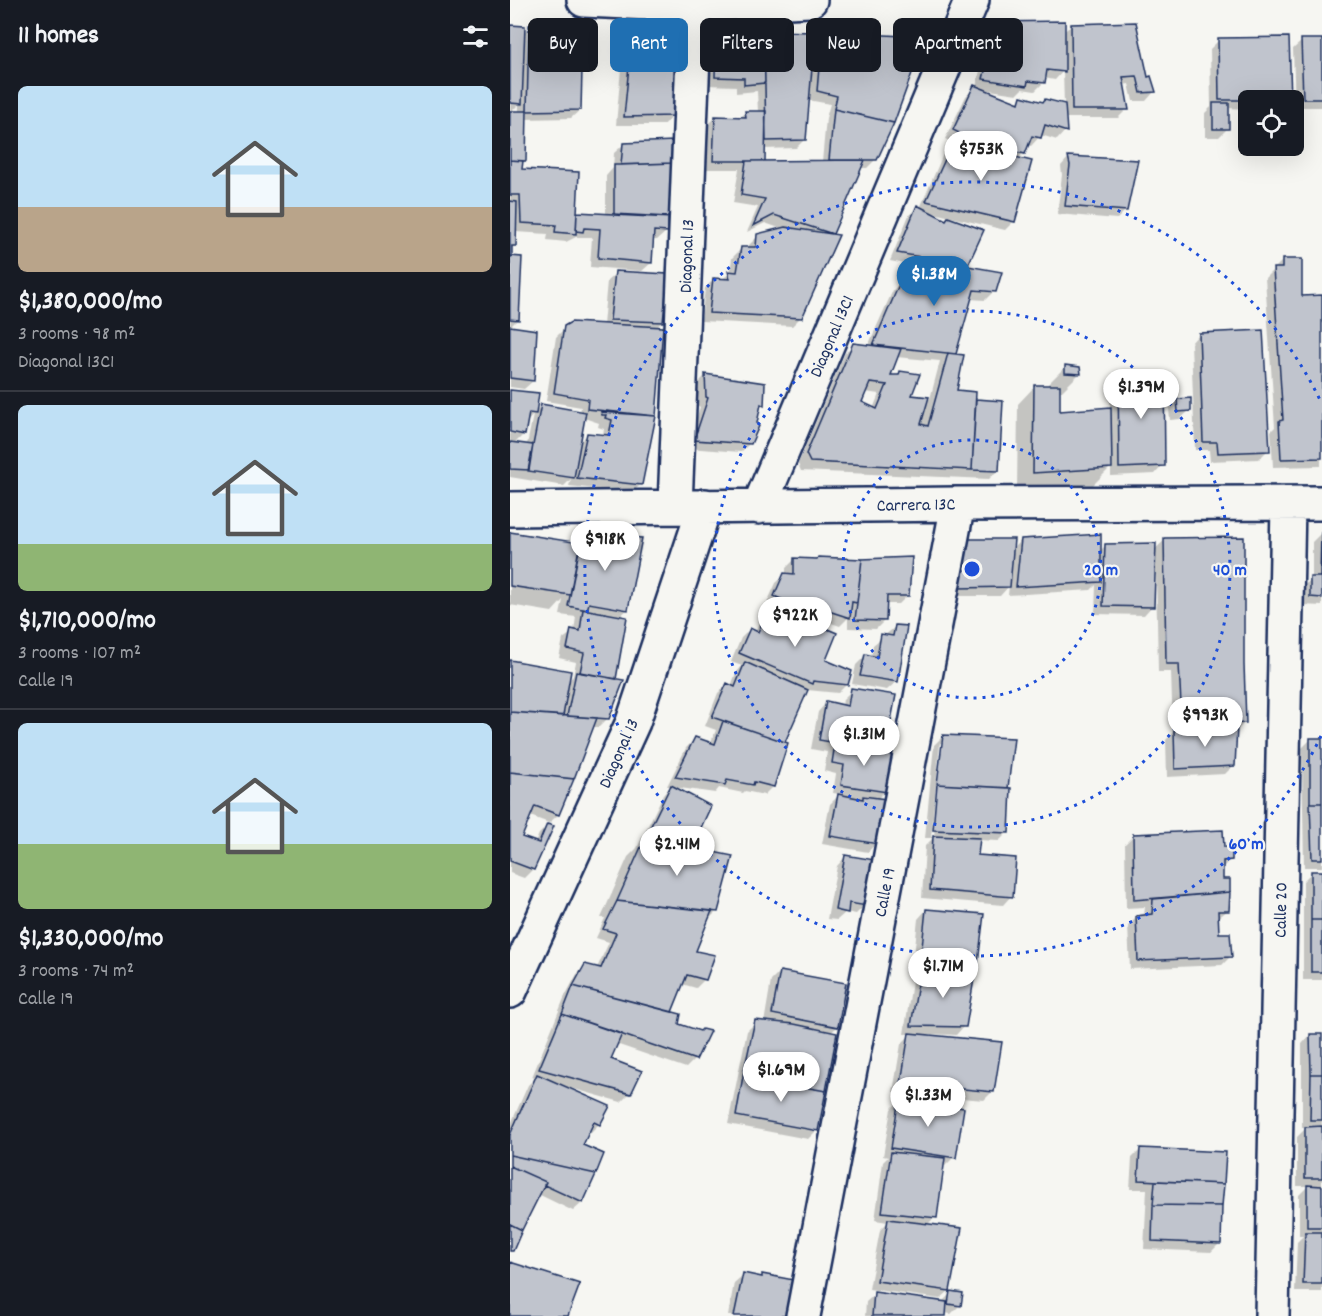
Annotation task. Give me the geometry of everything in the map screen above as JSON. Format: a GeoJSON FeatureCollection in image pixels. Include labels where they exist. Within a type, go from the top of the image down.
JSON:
{"type":"FeatureCollection","features":[{"type":"Feature","properties":{"kind":"street"},"geometry":{"type":"LineString","coordinates":[[584,0],[697,3],[810,0]]}},
{"type":"Feature","properties":{"kind":"street","name":"Diagonal 13C1"},"geometry":{"type":"LineString","coordinates":[[759,507],[972,0]]}},
{"type":"Feature","properties":{"kind":"street","name":"Diagonal 13"},"geometry":{"type":"LineString","coordinates":[[510,991],[633,722],[690,506],[697,3]]}},
{"type":"Feature","properties":{"kind":"street","name":"Carrera 13C"},"geometry":{"type":"LineString","coordinates":[[510,509],[1322,503]]}},
{"type":"Feature","properties":{"kind":"street","name":"Calle 19"},"geometry":{"type":"LineString","coordinates":[[803,1316],[958,504]]}},
{"type":"Feature","properties":{"kind":"street","name":"Calle 20"},"geometry":{"type":"LineString","coordinates":[[1272,1316],[1288,504]]}},
{"type":"Feature","properties":{"kind":"building"},"geometry":{"type":"Polygon","coordinates":[[[1065,21],[1065,72],[1047,70],[1045,83],[1028,81],[1027,86],[983,79],[985,72],[1023,72],[1023,22],[1065,21]]]}},
{"type":"Feature","properties":{"kind":"building"},"geometry":{"type":"Polygon","coordinates":[[[1136,22],[1148,77],[1151,76],[1156,92],[1141,93],[1137,76],[1123,77],[1129,110],[1072,110],[1071,24],[1136,22]]]}},
{"type":"Feature","properties":{"kind":"building"},"geometry":{"type":"Polygon","coordinates":[[[510,25],[525,26],[522,104],[510,103],[510,25]]]}},
{"type":"Feature","properties":{"kind":"building"},"geometry":{"type":"Polygon","coordinates":[[[794,32],[806,32],[806,72],[812,72],[806,140],[766,141],[765,72],[794,72],[794,32]]]}},
{"type":"Feature","properties":{"kind":"building"},"geometry":{"type":"Polygon","coordinates":[[[881,35],[893,35],[893,72],[912,72],[894,123],[834,109],[837,96],[817,91],[819,72],[881,72],[881,35]]]}},
{"type":"Feature","properties":{"kind":"building"},"geometry":{"type":"Polygon","coordinates":[[[1289,37],[1291,90],[1238,90],[1238,100],[1219,100],[1218,38],[1289,37]]]}},
{"type":"Feature","properties":{"kind":"building"},"geometry":{"type":"Polygon","coordinates":[[[1301,39],[1322,39],[1322,99],[1304,99],[1301,39]]]}},
{"type":"Feature","properties":{"kind":"building"},"geometry":{"type":"Polygon","coordinates":[[[528,68],[528,72],[582,72],[581,110],[527,111],[528,68]]]}},
{"type":"Feature","properties":{"kind":"building"},"geometry":{"type":"Polygon","coordinates":[[[628,72],[677,72],[674,116],[624,117],[628,72]]]}},
{"type":"Feature","properties":{"kind":"building"},"geometry":{"type":"Polygon","coordinates":[[[715,72],[765,72],[765,83],[744,85],[744,78],[715,77],[715,72]]]}},
{"type":"Feature","properties":{"kind":"building"},"geometry":{"type":"Polygon","coordinates":[[[974,85],[1019,103],[1021,96],[1043,102],[1045,99],[1065,104],[1067,132],[1045,125],[1041,138],[1032,136],[1025,154],[979,143],[953,130],[974,85]]]}},
{"type":"Feature","properties":{"kind":"building"},"geometry":{"type":"Polygon","coordinates":[[[1213,103],[1229,103],[1229,129],[1213,129],[1213,103]]]}},
{"type":"Feature","properties":{"kind":"building"},"geometry":{"type":"Polygon","coordinates":[[[834,109],[894,123],[877,160],[829,160],[834,109]]]}},
{"type":"Feature","properties":{"kind":"building"},"geometry":{"type":"Polygon","coordinates":[[[510,111],[527,111],[526,161],[510,160],[510,111]]]}},
{"type":"Feature","properties":{"kind":"building"},"geometry":{"type":"Polygon","coordinates":[[[745,111],[766,111],[765,161],[713,161],[715,116],[746,117],[745,111]]]}},
{"type":"Feature","properties":{"kind":"building"},"geometry":{"type":"Polygon","coordinates":[[[674,141],[673,163],[621,165],[623,143],[674,141]]]}},
{"type":"Feature","properties":{"kind":"building"},"geometry":{"type":"Polygon","coordinates":[[[953,142],[1032,161],[1015,222],[926,201],[953,142]]]}},
{"type":"Feature","properties":{"kind":"building"},"geometry":{"type":"Polygon","coordinates":[[[1068,156],[1138,160],[1127,211],[1065,206],[1070,165],[1068,156]]]}},
{"type":"Feature","properties":{"kind":"building"},"geometry":{"type":"Polygon","coordinates":[[[510,160],[523,161],[522,169],[579,172],[576,234],[555,232],[556,225],[521,223],[520,195],[510,195],[510,160]]]}},
{"type":"Feature","properties":{"kind":"building"},"geometry":{"type":"Polygon","coordinates":[[[865,160],[833,234],[774,215],[753,226],[765,199],[741,195],[746,161],[865,160]]]}},
{"type":"Feature","properties":{"kind":"building"},"geometry":{"type":"Polygon","coordinates":[[[672,163],[672,218],[614,215],[614,165],[672,163]]]}},
{"type":"Feature","properties":{"kind":"building"},"geometry":{"type":"Polygon","coordinates":[[[510,201],[517,202],[516,246],[512,246],[512,257],[510,256],[510,201]]]}},
{"type":"Feature","properties":{"kind":"building"},"geometry":{"type":"Polygon","coordinates":[[[917,205],[946,220],[948,217],[984,230],[968,265],[897,253],[917,205]]]}},
{"type":"Feature","properties":{"kind":"building"},"geometry":{"type":"Polygon","coordinates":[[[577,212],[668,217],[668,232],[654,231],[652,263],[598,258],[600,229],[584,228],[583,232],[576,231],[577,212]]]}},
{"type":"Feature","properties":{"kind":"building"},"geometry":{"type":"Polygon","coordinates":[[[785,227],[839,235],[802,318],[709,313],[713,278],[730,279],[728,271],[737,272],[741,247],[756,247],[757,234],[785,227]]]}},
{"type":"Feature","properties":{"kind":"building"},"geometry":{"type":"Polygon","coordinates":[[[510,256],[522,257],[519,320],[510,319],[510,256]]]}},
{"type":"Feature","properties":{"kind":"building"},"geometry":{"type":"Polygon","coordinates":[[[923,258],[1002,272],[996,292],[974,290],[956,354],[873,345],[901,280],[913,281],[923,258]]]}},
{"type":"Feature","properties":{"kind":"building"},"geometry":{"type":"Polygon","coordinates":[[[1282,259],[1302,259],[1302,296],[1322,295],[1322,458],[1281,459],[1279,421],[1283,420],[1273,268],[1282,268],[1282,259]]]}},
{"type":"Feature","properties":{"kind":"building"},"geometry":{"type":"Polygon","coordinates":[[[615,271],[668,274],[663,322],[610,320],[615,271]]]}},
{"type":"Feature","properties":{"kind":"building"},"geometry":{"type":"Polygon","coordinates":[[[571,322],[663,327],[656,416],[587,409],[588,399],[554,393],[564,326],[571,322]]]}},
{"type":"Feature","properties":{"kind":"building"},"geometry":{"type":"Polygon","coordinates":[[[510,326],[537,330],[534,381],[510,378],[510,326]]]}},
{"type":"Feature","properties":{"kind":"building"},"geometry":{"type":"Polygon","coordinates":[[[1263,330],[1270,451],[1218,453],[1217,442],[1203,442],[1199,333],[1263,330]]]}},
{"type":"Feature","properties":{"kind":"building"},"geometry":{"type":"Polygon","coordinates":[[[853,343],[901,349],[891,375],[899,375],[900,371],[920,374],[912,395],[929,397],[921,424],[928,426],[948,353],[964,355],[957,390],[976,392],[972,470],[810,462],[806,454],[853,343]],[[870,383],[862,402],[877,409],[887,385],[870,383]]]}},
{"type":"Feature","properties":{"kind":"building"},"geometry":{"type":"Polygon","coordinates":[[[1065,365],[1080,367],[1081,374],[1065,373],[1065,365]]]}},
{"type":"Feature","properties":{"kind":"building"},"geometry":{"type":"Polygon","coordinates":[[[1164,373],[1165,466],[1119,468],[1118,374],[1164,373]]]}},
{"type":"Feature","properties":{"kind":"building"},"geometry":{"type":"Polygon","coordinates":[[[705,374],[765,383],[764,406],[761,404],[757,423],[759,426],[751,444],[694,440],[708,398],[706,397],[705,374]]]}},
{"type":"Feature","properties":{"kind":"building"},"geometry":{"type":"Polygon","coordinates":[[[1034,385],[1060,385],[1060,411],[1111,407],[1112,468],[1033,473],[1034,385]]]}},
{"type":"Feature","properties":{"kind":"building"},"geometry":{"type":"Polygon","coordinates":[[[510,390],[539,393],[536,414],[529,413],[525,435],[510,432],[510,390]]]}},
{"type":"Feature","properties":{"kind":"building"},"geometry":{"type":"Polygon","coordinates":[[[1191,398],[1191,411],[1178,412],[1177,399],[1191,398]]]}},
{"type":"Feature","properties":{"kind":"building"},"geometry":{"type":"Polygon","coordinates":[[[976,399],[1003,401],[999,471],[972,470],[976,399]]]}},
{"type":"Feature","properties":{"kind":"building"},"geometry":{"type":"Polygon","coordinates":[[[541,404],[586,412],[574,478],[528,471],[541,404]]]}},
{"type":"Feature","properties":{"kind":"building"},"geometry":{"type":"Polygon","coordinates":[[[601,412],[656,416],[642,485],[577,478],[587,433],[609,435],[612,420],[605,418],[606,415],[602,415],[601,412]]]}},
{"type":"Feature","properties":{"kind":"building"},"geometry":{"type":"Polygon","coordinates":[[[510,442],[533,445],[529,470],[510,469],[510,442]]]}},
{"type":"Feature","properties":{"kind":"building"},"geometry":{"type":"Polygon","coordinates":[[[510,532],[580,543],[570,595],[510,586],[510,532]]]}},
{"type":"Feature","properties":{"kind":"building"},"geometry":{"type":"Polygon","coordinates":[[[1321,532],[1322,598],[1310,597],[1310,577],[1320,577],[1321,532]]]}},
{"type":"Feature","properties":{"kind":"building"},"geometry":{"type":"Polygon","coordinates":[[[1101,534],[1101,582],[1016,587],[1021,539],[1101,534]]]}},
{"type":"Feature","properties":{"kind":"building"},"geometry":{"type":"Polygon","coordinates":[[[582,535],[642,538],[628,610],[589,603],[587,610],[568,606],[582,535]]]}},
{"type":"Feature","properties":{"kind":"building"},"geometry":{"type":"Polygon","coordinates":[[[1244,537],[1246,723],[1182,725],[1179,664],[1166,664],[1164,538],[1244,537]]]}},
{"type":"Feature","properties":{"kind":"building"},"geometry":{"type":"Polygon","coordinates":[[[964,539],[1014,539],[1010,587],[959,588],[964,539]]]}},
{"type":"Feature","properties":{"kind":"building"},"geometry":{"type":"Polygon","coordinates":[[[1156,543],[1154,607],[1103,606],[1105,544],[1156,543]]]}},
{"type":"Feature","properties":{"kind":"building"},"geometry":{"type":"Polygon","coordinates":[[[818,557],[862,559],[857,603],[852,602],[850,618],[807,604],[804,609],[774,596],[784,573],[794,574],[794,558],[817,559],[818,557]]]}},
{"type":"Feature","properties":{"kind":"building"},"geometry":{"type":"Polygon","coordinates":[[[912,557],[909,596],[887,596],[886,621],[855,620],[862,559],[912,557]]]}},
{"type":"Feature","properties":{"kind":"building"},"geometry":{"type":"Polygon","coordinates":[[[770,605],[837,633],[826,660],[852,671],[848,685],[813,681],[812,684],[739,653],[750,628],[758,632],[770,605]]]}},
{"type":"Feature","properties":{"kind":"building"},"geometry":{"type":"Polygon","coordinates":[[[583,609],[627,617],[616,679],[580,672],[584,653],[567,649],[571,629],[580,631],[583,609]]]}},
{"type":"Feature","properties":{"kind":"building"},"geometry":{"type":"Polygon","coordinates":[[[895,625],[907,626],[898,682],[860,676],[865,654],[877,657],[881,634],[893,636],[895,625]]]}},
{"type":"Feature","properties":{"kind":"building"},"geometry":{"type":"Polygon","coordinates":[[[510,660],[571,671],[563,716],[510,712],[510,660]]]}},
{"type":"Feature","properties":{"kind":"building"},"geometry":{"type":"Polygon","coordinates":[[[745,662],[808,690],[785,742],[712,717],[727,683],[735,687],[745,662]]]}},
{"type":"Feature","properties":{"kind":"building"},"geometry":{"type":"Polygon","coordinates":[[[576,672],[624,680],[609,719],[567,716],[576,672]]]}},
{"type":"Feature","properties":{"kind":"building"},"geometry":{"type":"Polygon","coordinates":[[[851,688],[896,695],[890,726],[898,728],[893,753],[819,740],[826,701],[848,706],[851,688]]]}},
{"type":"Feature","properties":{"kind":"building"},"geometry":{"type":"Polygon","coordinates":[[[510,712],[597,718],[574,779],[510,772],[510,712]]]}},
{"type":"Feature","properties":{"kind":"building"},"geometry":{"type":"Polygon","coordinates":[[[723,721],[788,743],[774,787],[754,782],[753,785],[727,780],[725,785],[675,777],[695,737],[715,744],[723,721]]]}},
{"type":"Feature","properties":{"kind":"building"},"geometry":{"type":"Polygon","coordinates":[[[1237,727],[1235,766],[1175,769],[1174,730],[1237,727]]]}},
{"type":"Feature","properties":{"kind":"building"},"geometry":{"type":"Polygon","coordinates":[[[943,735],[1014,738],[1008,788],[937,784],[943,735]]]}},
{"type":"Feature","properties":{"kind":"building"},"geometry":{"type":"Polygon","coordinates":[[[1310,738],[1322,738],[1322,803],[1310,803],[1310,738]]]}},
{"type":"Feature","properties":{"kind":"building"},"geometry":{"type":"Polygon","coordinates":[[[835,744],[893,753],[887,792],[841,785],[844,765],[832,763],[835,744]]]}},
{"type":"Feature","properties":{"kind":"building"},"geometry":{"type":"Polygon","coordinates":[[[510,772],[574,779],[559,815],[535,806],[522,837],[539,843],[547,824],[554,826],[534,870],[510,861],[510,772]]]}},
{"type":"Feature","properties":{"kind":"building"},"geometry":{"type":"Polygon","coordinates":[[[937,784],[1011,788],[1009,833],[933,830],[937,784]]]}},
{"type":"Feature","properties":{"kind":"building"},"geometry":{"type":"Polygon","coordinates":[[[671,785],[711,806],[692,847],[645,838],[671,785]]]}},
{"type":"Feature","properties":{"kind":"building"},"geometry":{"type":"Polygon","coordinates":[[[838,794],[863,799],[863,796],[886,799],[878,844],[830,836],[838,794]]]}},
{"type":"Feature","properties":{"kind":"building"},"geometry":{"type":"Polygon","coordinates":[[[1310,803],[1322,803],[1322,859],[1312,859],[1310,803]]]}},
{"type":"Feature","properties":{"kind":"building"},"geometry":{"type":"Polygon","coordinates":[[[1223,830],[1224,847],[1232,847],[1232,860],[1223,861],[1223,879],[1230,879],[1230,892],[1134,900],[1133,834],[1223,830]]]}},
{"type":"Feature","properties":{"kind":"building"},"geometry":{"type":"Polygon","coordinates":[[[933,836],[980,838],[978,855],[1016,858],[1013,897],[930,890],[933,836]]]}},
{"type":"Feature","properties":{"kind":"building"},"geometry":{"type":"Polygon","coordinates":[[[645,838],[733,856],[718,912],[617,901],[645,838]]]}},
{"type":"Feature","properties":{"kind":"building"},"geometry":{"type":"Polygon","coordinates":[[[845,855],[875,860],[867,906],[849,903],[848,913],[835,910],[845,855]]]}},
{"type":"Feature","properties":{"kind":"building"},"geometry":{"type":"Polygon","coordinates":[[[1311,871],[1322,871],[1322,920],[1311,920],[1311,871]]]}},
{"type":"Feature","properties":{"kind":"building"},"geometry":{"type":"Polygon","coordinates":[[[1230,892],[1229,911],[1218,911],[1219,933],[1230,933],[1232,957],[1138,961],[1136,916],[1152,914],[1153,899],[1230,892]]]}},
{"type":"Feature","properties":{"kind":"building"},"geometry":{"type":"Polygon","coordinates":[[[617,901],[712,911],[696,951],[715,955],[706,980],[687,975],[672,1012],[573,986],[585,964],[601,968],[616,933],[603,929],[617,901]]]}},
{"type":"Feature","properties":{"kind":"building"},"geometry":{"type":"Polygon","coordinates":[[[926,909],[984,914],[978,963],[921,957],[926,909]]]}},
{"type":"Feature","properties":{"kind":"building"},"geometry":{"type":"Polygon","coordinates":[[[1311,920],[1322,920],[1322,972],[1311,972],[1311,920]]]}},
{"type":"Feature","properties":{"kind":"building"},"geometry":{"type":"Polygon","coordinates":[[[780,971],[846,983],[838,1027],[772,1014],[780,971]]]}},
{"type":"Feature","properties":{"kind":"building"},"geometry":{"type":"Polygon","coordinates":[[[920,971],[975,973],[966,1027],[911,1026],[920,971]]]}},
{"type":"Feature","properties":{"kind":"building"},"geometry":{"type":"Polygon","coordinates":[[[573,986],[681,1014],[679,1024],[700,1031],[702,1029],[710,1031],[696,1060],[562,1014],[573,986]]]}},
{"type":"Feature","properties":{"kind":"building"},"geometry":{"type":"Polygon","coordinates":[[[562,1014],[622,1034],[611,1059],[642,1071],[631,1094],[539,1069],[562,1014]]]}},
{"type":"Feature","properties":{"kind":"building"},"geometry":{"type":"Polygon","coordinates":[[[755,1020],[794,1024],[837,1033],[826,1091],[743,1076],[755,1020]]]}},
{"type":"Feature","properties":{"kind":"building"},"geometry":{"type":"Polygon","coordinates":[[[909,1033],[1002,1042],[994,1092],[901,1083],[909,1033]]]}},
{"type":"Feature","properties":{"kind":"building"},"geometry":{"type":"Polygon","coordinates":[[[1310,1034],[1322,1034],[1322,1074],[1311,1074],[1310,1034]]]}},
{"type":"Feature","properties":{"kind":"building"},"geometry":{"type":"Polygon","coordinates":[[[537,1074],[610,1106],[600,1125],[594,1122],[583,1145],[604,1154],[596,1174],[510,1155],[510,1135],[537,1074]]]}},
{"type":"Feature","properties":{"kind":"building"},"geometry":{"type":"Polygon","coordinates":[[[1311,1074],[1322,1074],[1322,1120],[1310,1120],[1311,1074]]]}},
{"type":"Feature","properties":{"kind":"building"},"geometry":{"type":"Polygon","coordinates":[[[743,1076],[826,1091],[818,1131],[736,1116],[743,1076]]]}},
{"type":"Feature","properties":{"kind":"building"},"geometry":{"type":"Polygon","coordinates":[[[899,1098],[964,1108],[956,1158],[891,1148],[899,1098]]]}},
{"type":"Feature","properties":{"kind":"building"},"geometry":{"type":"Polygon","coordinates":[[[1322,1126],[1322,1178],[1305,1178],[1305,1127],[1322,1126]]]}},
{"type":"Feature","properties":{"kind":"building"},"geometry":{"type":"Polygon","coordinates":[[[1140,1148],[1226,1152],[1224,1184],[1138,1180],[1140,1148]]]}},
{"type":"Feature","properties":{"kind":"building"},"geometry":{"type":"Polygon","coordinates":[[[891,1152],[945,1158],[937,1218],[882,1212],[891,1152]]]}},
{"type":"Feature","properties":{"kind":"building"},"geometry":{"type":"Polygon","coordinates":[[[510,1155],[596,1174],[583,1203],[544,1185],[546,1182],[510,1166],[510,1155]]]}},
{"type":"Feature","properties":{"kind":"building"},"geometry":{"type":"Polygon","coordinates":[[[510,1166],[546,1182],[522,1230],[510,1224],[510,1166]]]}},
{"type":"Feature","properties":{"kind":"building"},"geometry":{"type":"Polygon","coordinates":[[[1155,1181],[1224,1184],[1222,1206],[1153,1205],[1155,1181]]]}},
{"type":"Feature","properties":{"kind":"building"},"geometry":{"type":"Polygon","coordinates":[[[1307,1185],[1322,1186],[1322,1227],[1307,1227],[1307,1185]]]}},
{"type":"Feature","properties":{"kind":"building"},"geometry":{"type":"Polygon","coordinates":[[[1153,1205],[1222,1206],[1221,1244],[1152,1241],[1153,1205]]]}},
{"type":"Feature","properties":{"kind":"building"},"geometry":{"type":"Polygon","coordinates":[[[888,1219],[962,1228],[950,1291],[877,1281],[888,1219]]]}},
{"type":"Feature","properties":{"kind":"building"},"geometry":{"type":"Polygon","coordinates":[[[510,1224],[522,1230],[513,1251],[510,1251],[510,1224]]]}},
{"type":"Feature","properties":{"kind":"building"},"geometry":{"type":"Polygon","coordinates":[[[1305,1232],[1322,1232],[1322,1284],[1303,1284],[1305,1232]]]}},
{"type":"Feature","properties":{"kind":"building"},"geometry":{"type":"Polygon","coordinates":[[[510,1262],[580,1284],[568,1316],[510,1316],[510,1262]]]}},
{"type":"Feature","properties":{"kind":"building"},"geometry":{"type":"Polygon","coordinates":[[[743,1273],[799,1281],[792,1316],[734,1316],[743,1273]]]}},
{"type":"Feature","properties":{"kind":"building"},"geometry":{"type":"Polygon","coordinates":[[[950,1291],[963,1293],[961,1306],[948,1304],[950,1291]]]}},
{"type":"Feature","properties":{"kind":"building"},"geometry":{"type":"Polygon","coordinates":[[[874,1292],[947,1302],[946,1316],[872,1316],[874,1292]]]}}]}
